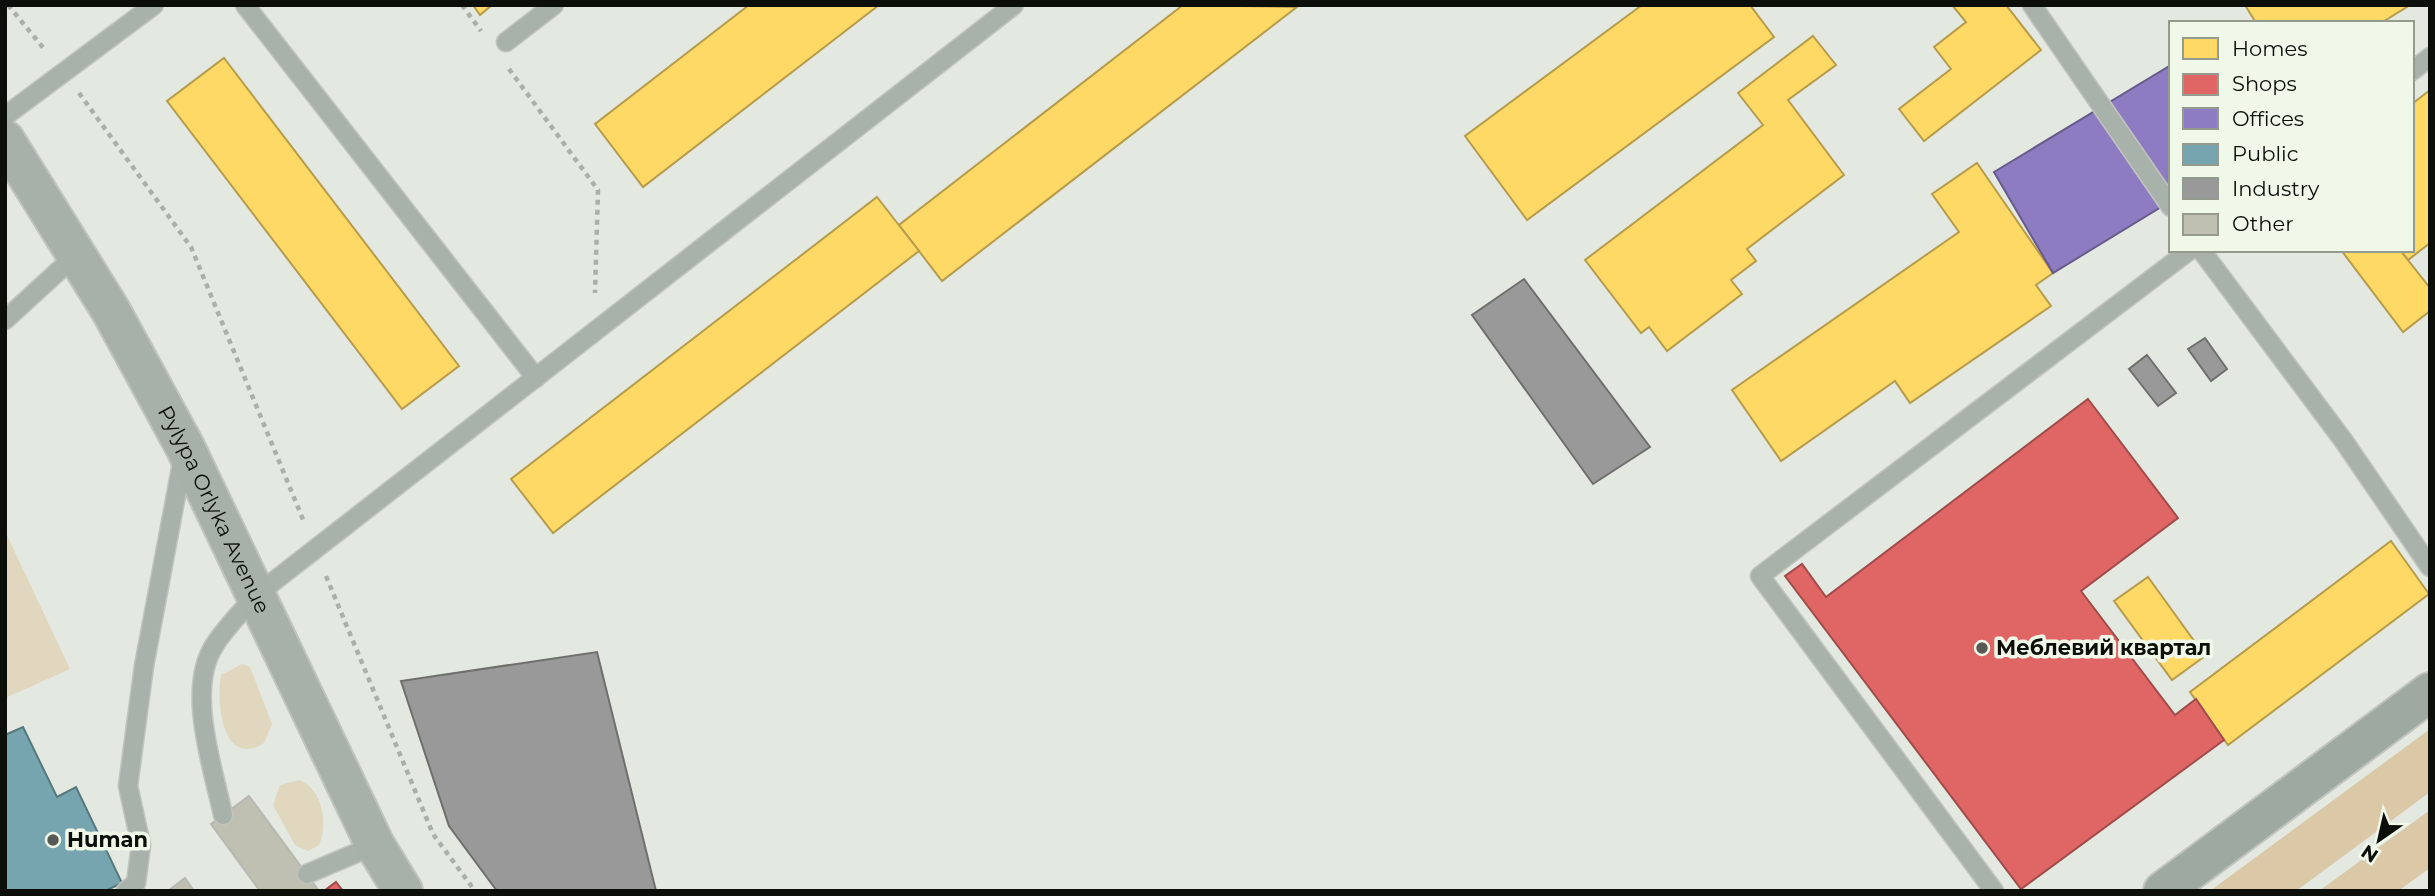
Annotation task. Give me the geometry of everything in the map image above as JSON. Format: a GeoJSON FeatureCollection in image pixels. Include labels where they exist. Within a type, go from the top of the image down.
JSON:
{"type":"FeatureCollection","features":[{"type":"Feature","properties":{"kind":"main road","name":"Pylypa Orlyka Avenue"},"geometry":{"type":"LineString","coordinates":[[5,140],[76,255],[185,447],[375,845],[403,891]]}},
{"type":"Feature","properties":{"kind":"main road"},"geometry":{"type":"LineString","coordinates":[[2163,891],[2430,692]]}},
{"type":"Feature","properties":{"kind":"lane"},"geometry":{"type":"LineString","coordinates":[[5,116],[154,5]]}},
{"type":"Feature","properties":{"kind":"lane"},"geometry":{"type":"LineString","coordinates":[[245,5],[536,378]]}},
{"type":"Feature","properties":{"kind":"lane"},"geometry":{"type":"LineString","coordinates":[[506,42],[554,5]]}},
{"type":"Feature","properties":{"kind":"lane"},"geometry":{"type":"LineString","coordinates":[[222,815],[201,703],[202,681],[214,646],[255,596],[1014,5]]}},
{"type":"Feature","properties":{"kind":"lane"},"geometry":{"type":"LineString","coordinates":[[2032,5],[2169,204]]}},
{"type":"Feature","properties":{"kind":"lane"},"geometry":{"type":"LineString","coordinates":[[2414,69],[2430,57]]}},
{"type":"Feature","properties":{"kind":"lane"},"geometry":{"type":"LineString","coordinates":[[1994,891],[1760,576],[2187,252]]}},
{"type":"Feature","properties":{"kind":"lane"},"geometry":{"type":"LineString","coordinates":[[2202,252],[2343,440],[2430,567]]}},
{"type":"Feature","properties":{"kind":"lane"},"geometry":{"type":"LineString","coordinates":[[6,316],[76,255]]}},
{"type":"Feature","properties":{"kind":"lane"},"geometry":{"type":"LineString","coordinates":[[126,891],[136,883],[141,845],[128,786],[129,772],[144,666],[185,447]]}},
{"type":"Feature","properties":{"kind":"lane"},"geometry":{"type":"LineString","coordinates":[[307,874],[375,845]]}},
{"type":"Feature","properties":{"kind":"path"},"geometry":{"type":"LineString","coordinates":[[8,5],[64,73],[191,247],[433,834],[475,891]]}},
{"type":"Feature","properties":{"kind":"path"},"geometry":{"type":"LineString","coordinates":[[462,5],[486,38]]}},
{"type":"Feature","properties":{"kind":"path"},"geometry":{"type":"LineString","coordinates":[[502,60],[598,190],[594,333]]}},
{"type":"Feature","properties":{"kind":"shaded area"},"geometry":{"type":"Polygon","coordinates":[[[5,531],[70,669],[5,698],[5,531]]]}},
{"type":"Feature","properties":{"kind":"shaded area"},"geometry":{"type":"Polygon","coordinates":[[[242,664],[250,667],[272,724],[264,743],[250,749],[239,747],[231,740],[221,715],[221,675],[242,664]]]}},
{"type":"Feature","properties":{"kind":"shaded area"},"geometry":{"type":"Polygon","coordinates":[[[2430,729],[2430,792],[2296,891],[2210,891],[2430,729]]]}},
{"type":"Feature","properties":{"kind":"shaded area"},"geometry":{"type":"Polygon","coordinates":[[[300,780],[314,791],[322,808],[322,837],[319,845],[308,851],[295,845],[273,805],[280,785],[300,780]]]}},
{"type":"Feature","properties":{"kind":"shaded area"},"geometry":{"type":"Polygon","coordinates":[[[2430,810],[2430,868],[2398,891],[2319,891],[2430,810]]]}},
{"type":"Feature","properties":{"kind":"building: Homes"},"geometry":{"type":"Polygon","coordinates":[[[473,5],[492,5],[480,15],[473,5]]]}},
{"type":"Feature","properties":{"kind":"building: Homes"},"geometry":{"type":"Polygon","coordinates":[[[749,5],[879,5],[643,187],[595,124],[749,5]]]}},
{"type":"Feature","properties":{"kind":"building: Homes"},"geometry":{"type":"Polygon","coordinates":[[[1183,5],[1297,7],[942,281],[899,225],[1183,5]]]}},
{"type":"Feature","properties":{"kind":"building: Homes"},"geometry":{"type":"Polygon","coordinates":[[[1642,5],[1750,5],[1774,37],[1527,220],[1465,136],[1642,5]]]}},
{"type":"Feature","properties":{"kind":"building: Homes"},"geometry":{"type":"Polygon","coordinates":[[[1952,5],[2006,5],[2041,50],[1924,141],[1899,109],[1951,69],[1934,47],[1966,22],[1952,5]]]}},
{"type":"Feature","properties":{"kind":"building: Homes"},"geometry":{"type":"Polygon","coordinates":[[[2245,5],[2410,5],[2384,21],[2255,21],[2245,5]]]}},
{"type":"Feature","properties":{"kind":"building: Homes"},"geometry":{"type":"Polygon","coordinates":[[[1813,36],[1836,65],[1788,100],[1844,175],[1747,249],[1756,261],[1731,280],[1742,294],[1667,351],[1649,327],[1641,333],[1585,260],[1763,125],[1738,93],[1813,36]]]}},
{"type":"Feature","properties":{"kind":"building: Homes"},"geometry":{"type":"Polygon","coordinates":[[[224,58],[459,366],[402,409],[167,101],[224,58]]]}},
{"type":"Feature","properties":{"kind":"building: Homes"},"geometry":{"type":"Polygon","coordinates":[[[2430,90],[2430,243],[2408,260],[2402,252],[2414,252],[2414,102],[2430,90]]]}},
{"type":"Feature","properties":{"kind":"building: Homes"},"geometry":{"type":"Polygon","coordinates":[[[1977,163],[2053,273],[2036,285],[2051,306],[1910,403],[1895,381],[1781,461],[1732,390],[1959,232],[1932,194],[1977,163]]]}},
{"type":"Feature","properties":{"kind":"building: Homes"},"geometry":{"type":"Polygon","coordinates":[[[877,197],[919,251],[553,533],[511,479],[877,197]]]}},
{"type":"Feature","properties":{"kind":"building: Homes"},"geometry":{"type":"Polygon","coordinates":[[[2343,252],[2402,252],[2430,288],[2430,311],[2403,332],[2343,252]]]}},
{"type":"Feature","properties":{"kind":"building: Homes"},"geometry":{"type":"Polygon","coordinates":[[[2391,541],[2429,594],[2228,745],[2190,692],[2391,541]]]}},
{"type":"Feature","properties":{"kind":"building: Homes"},"geometry":{"type":"Polygon","coordinates":[[[2148,577],[2205,656],[2172,680],[2114,601],[2148,577]]]}},
{"type":"Feature","properties":{"kind":"building: Shops","name":"Меблевий квартал"},"geometry":{"type":"Polygon","coordinates":[[[2088,399],[2178,518],[2081,591],[2175,715],[2196,699],[2224,740],[2021,889],[1785,576],[1802,564],[1826,597],[2088,399]]]}},
{"type":"Feature","properties":{"kind":"building: Shops"},"geometry":{"type":"Polygon","coordinates":[[[336,882],[343,891],[324,891],[336,882]]]}},
{"type":"Feature","properties":{"kind":"building: Offices"},"geometry":{"type":"Polygon","coordinates":[[[2169,66],[2169,202],[2053,273],[1994,172],[2169,66]]]}},
{"type":"Feature","properties":{"kind":"building: Public","name":"Human"},"geometry":{"type":"Polygon","coordinates":[[[23,727],[57,797],[76,787],[122,883],[105,891],[5,891],[5,735],[23,727]]]}},
{"type":"Feature","properties":{"kind":"building: Industry"},"geometry":{"type":"Polygon","coordinates":[[[1524,279],[1650,447],[1593,484],[1472,315],[1524,279]]]}},
{"type":"Feature","properties":{"kind":"building: Industry"},"geometry":{"type":"Polygon","coordinates":[[[2205,338],[2227,369],[2211,381],[2188,349],[2205,338]]]}},
{"type":"Feature","properties":{"kind":"building: Industry"},"geometry":{"type":"Polygon","coordinates":[[[2147,355],[2176,393],[2158,406],[2129,369],[2147,355]]]}},
{"type":"Feature","properties":{"kind":"building: Industry"},"geometry":{"type":"Polygon","coordinates":[[[597,652],[656,891],[497,891],[449,826],[401,681],[597,652]]]}},
{"type":"Feature","properties":{"kind":"building: Other"},"geometry":{"type":"Polygon","coordinates":[[[249,796],[319,891],[260,891],[211,824],[249,796]]]}},
{"type":"Feature","properties":{"kind":"building: Other"},"geometry":{"type":"Polygon","coordinates":[[[185,878],[194,891],[168,891],[185,878]]]}},
{"type":"Feature","properties":{"kind":"place","name":"Меблевий квартал"},"geometry":{"type":"Point","coordinates":[1982,648]}},
{"type":"Feature","properties":{"kind":"place","name":"Human"},"geometry":{"type":"Point","coordinates":[53,840]}}]}
